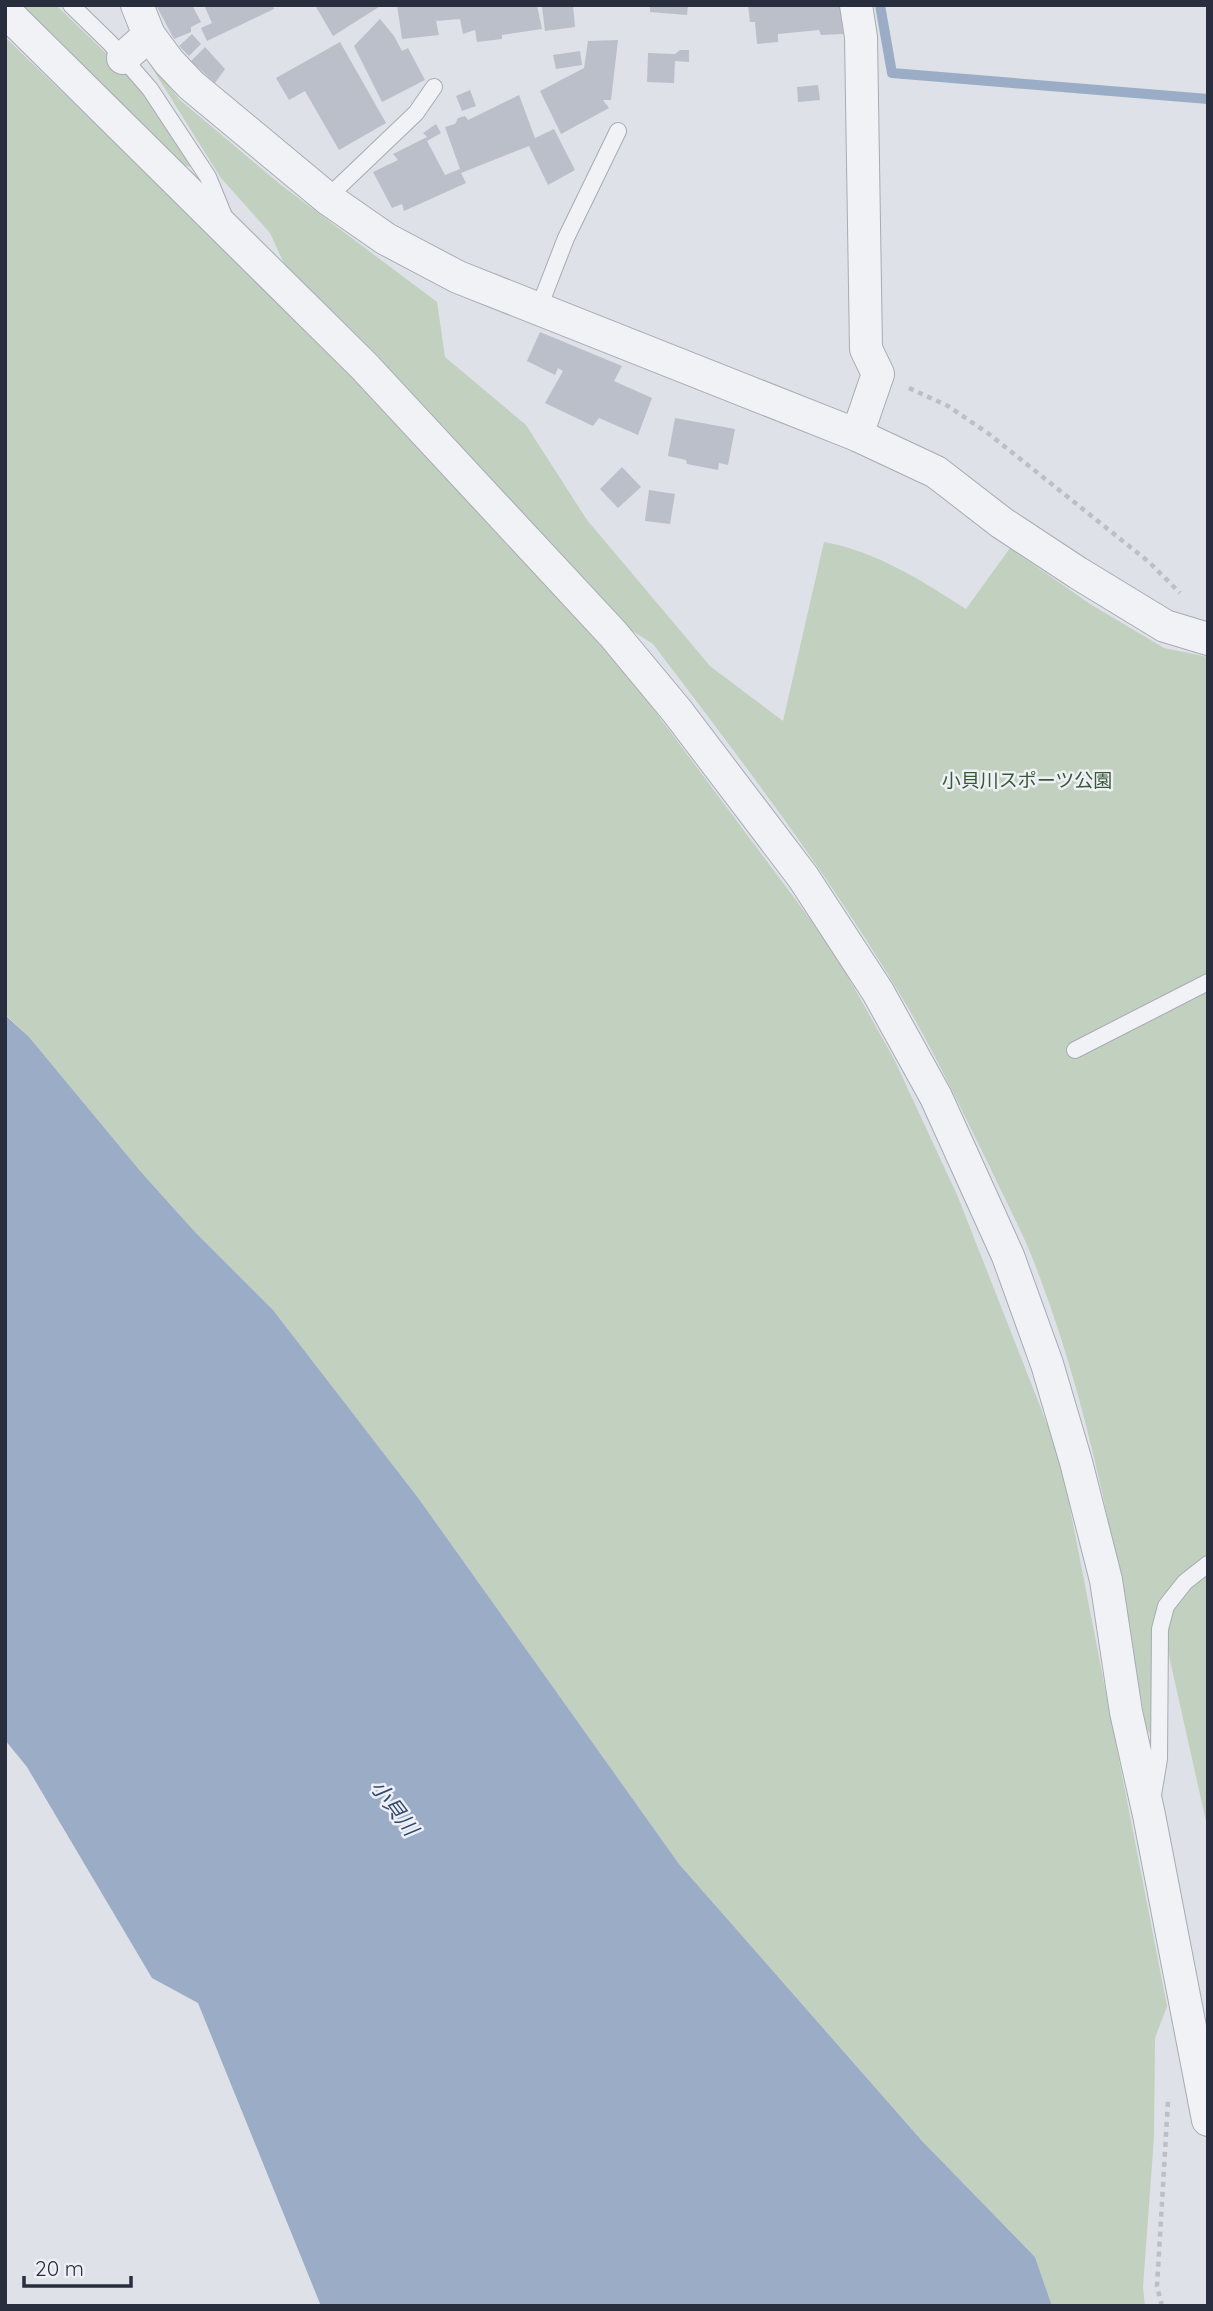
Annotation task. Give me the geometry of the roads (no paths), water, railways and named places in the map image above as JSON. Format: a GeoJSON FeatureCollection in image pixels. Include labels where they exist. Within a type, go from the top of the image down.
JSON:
{"type":"FeatureCollection","features":[{"type":"Feature","properties":{"kind":"street"},"geometry":{"type":"LineString","coordinates":[[136,5],[149,35],[191,85],[327,198],[386,239],[458,277],[857,435],[936,472],[1002,523],[1165,626],[1208,639]]}},
{"type":"Feature","properties":{"kind":"street"},"geometry":{"type":"LineString","coordinates":[[856,5],[861,37],[866,349],[878,374],[857,435]]}},
{"type":"Feature","properties":{"kind":"street"},"geometry":{"type":"LineString","coordinates":[[5,11],[364,366],[621,644],[677,710],[803,877],[878,992],[942,1109],[1008,1256],[1047,1364],[1076,1462],[1106,1580],[1126,1712],[1149,1815],[1208,2120]]}},
{"type":"Feature","properties":{"kind":"street"},"geometry":{"type":"LineString","coordinates":[[123,58],[149,35]]}},
{"type":"Feature","properties":{"kind":"lane"},"geometry":{"type":"LineString","coordinates":[[71,5],[150,89],[208,177],[230,232]]}},
{"type":"Feature","properties":{"kind":"lane"},"geometry":{"type":"LineString","coordinates":[[327,198],[416,113],[434,87]]}},
{"type":"Feature","properties":{"kind":"lane"},"geometry":{"type":"LineString","coordinates":[[538,310],[566,238],[618,131]]}},
{"type":"Feature","properties":{"kind":"lane"},"geometry":{"type":"LineString","coordinates":[[1075,1050],[1208,982]]}},
{"type":"Feature","properties":{"kind":"lane"},"geometry":{"type":"LineString","coordinates":[[1149,1815],[1159,1759],[1160,1629],[1166,1606],[1185,1582],[1208,1564]]}},
{"type":"Feature","properties":{"kind":"water","name":"小貝川"},"geometry":{"type":"Polygon","coordinates":[[[5,1015],[29,1037],[141,1172],[195,1232],[273,1310],[419,1499],[679,1864],[923,2142],[1035,2257],[1052,2306],[321,2306],[198,2003],[152,1978],[27,1767],[5,1740],[5,1015]]]}},
{"type":"Feature","properties":{"kind":"waterway"},"geometry":{"type":"LineString","coordinates":[[880,5],[892,73],[1208,99]]}},
{"type":"Feature","properties":{"kind":"park label","name":"小貝川スポーツ公園"},"geometry":{"type":"Point","coordinates":[1027,780]}}]}
